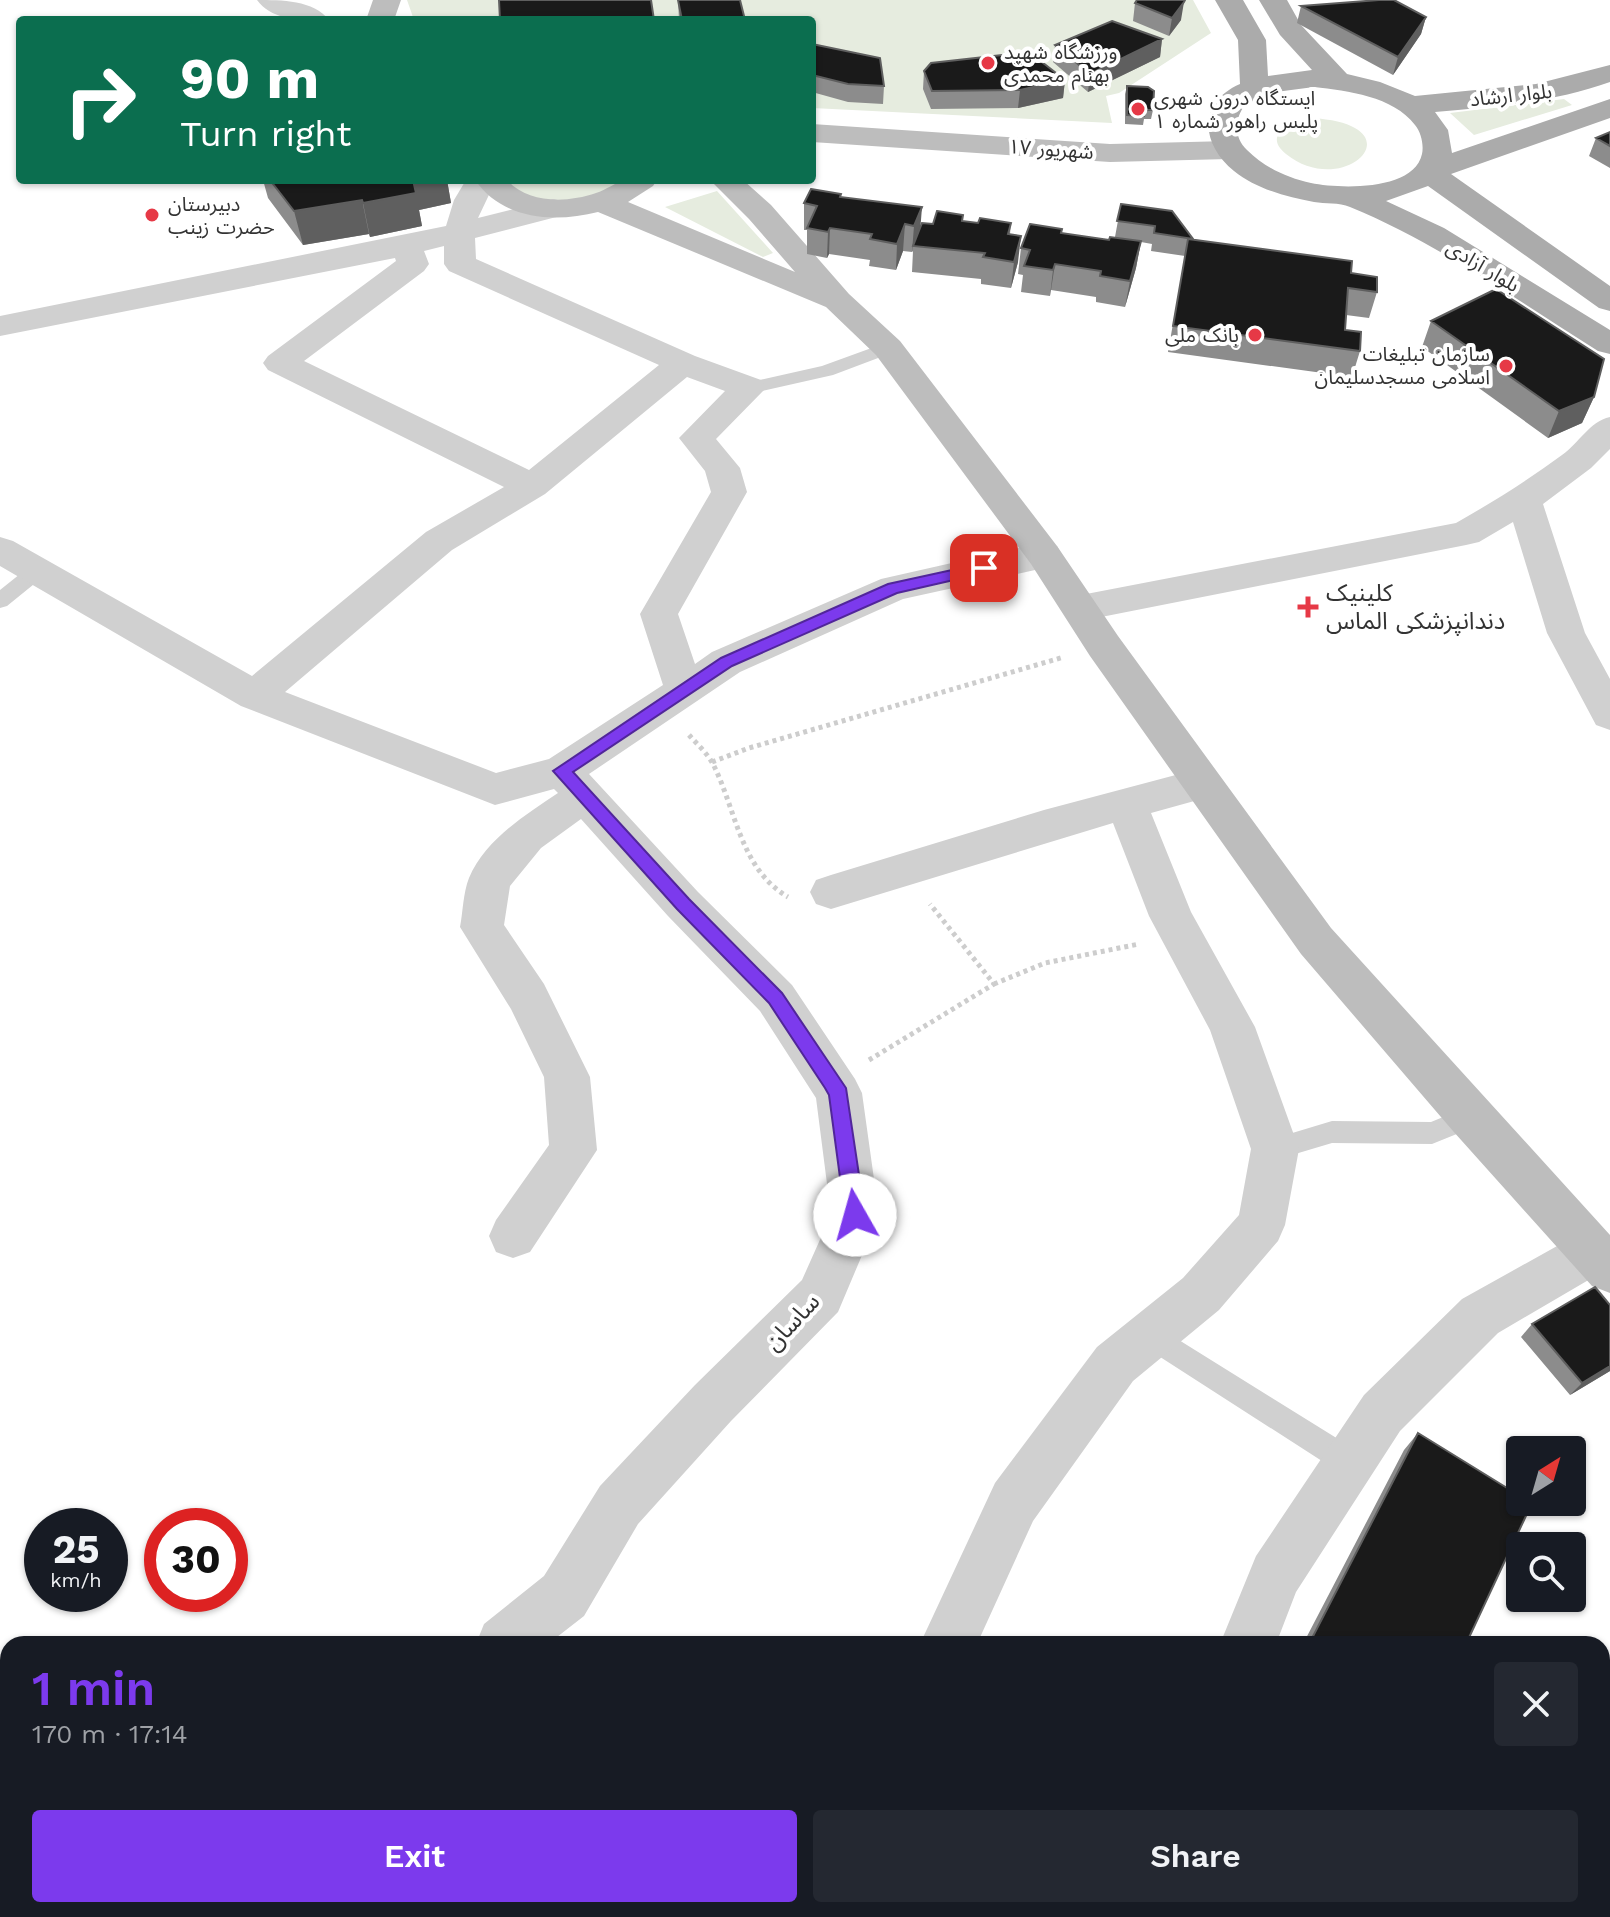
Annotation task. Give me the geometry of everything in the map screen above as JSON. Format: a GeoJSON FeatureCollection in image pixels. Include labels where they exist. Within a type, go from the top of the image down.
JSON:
{"type":"FeatureCollection","features":[{"type":"Feature","properties":{"kind":"main road"},"geometry":{"type":"LineString","coordinates":[[1229,0],[1252,40],[1255,88]]}},
{"type":"Feature","properties":{"kind":"main road"},"geometry":{"type":"LineString","coordinates":[[1273,0],[1290,29],[1337,80]]}},
{"type":"Feature","properties":{"kind":"main road","name":"بلوار ارشاد"},"geometry":{"type":"LineString","coordinates":[[1409,105],[1542,93],[1582,84],[1610,73]]}},
{"type":"Feature","properties":{"kind":"main road"},"geometry":{"type":"LineString","coordinates":[[1352,196],[1314,193],[1278,183],[1249,168],[1229,150],[1221,132],[1224,115],[1235,99],[1255,88],[1293,79],[1337,80],[1388,94],[1409,105],[1428,121],[1438,138],[1438,156],[1428,172]]}},
{"type":"Feature","properties":{"kind":"main road","name":"بلوار ارشاد"},"geometry":{"type":"LineString","coordinates":[[1352,196],[1396,189],[1428,172],[1571,125],[1610,108]]}},
{"type":"Feature","properties":{"kind":"main road"},"geometry":{"type":"LineString","coordinates":[[816,133],[874,138]]}},
{"type":"Feature","properties":{"kind":"main road"},"geometry":{"type":"LineString","coordinates":[[816,147],[874,138]]}},
{"type":"Feature","properties":{"kind":"main road","name":"۱۷ شهریور"},"geometry":{"type":"LineString","coordinates":[[874,138],[1110,153],[1229,150]]}},
{"type":"Feature","properties":{"kind":"main road","name":"بلوار آزادی"},"geometry":{"type":"LineString","coordinates":[[1428,172],[1610,301]]}},
{"type":"Feature","properties":{"kind":"main road"},"geometry":{"type":"LineString","coordinates":[[494,184],[507,196],[528,205],[553,208],[602,203],[637,185]]}},
{"type":"Feature","properties":{"kind":"main road"},"geometry":{"type":"LineString","coordinates":[[738,184],[838,301],[888,348],[1044,555],[1104,646],[1316,941],[1601,1261]]}},
{"type":"Feature","properties":{"kind":"main road","name":"بلوار آزادی"},"geometry":{"type":"LineString","coordinates":[[1352,196],[1433,235],[1610,344]]}},
{"type":"Feature","properties":{"kind":"main road"},"geometry":{"type":"LineString","coordinates":[[602,203],[838,301]]}},
{"type":"Feature","properties":{"kind":"street"},"geometry":{"type":"LineString","coordinates":[[271,0],[306,16]]}},
{"type":"Feature","properties":{"kind":"street"},"geometry":{"type":"LineString","coordinates":[[478,184],[467,200],[457,234],[460,264],[683,363],[749,388],[696,438],[722,468],[729,492],[659,614],[673,697]]}},
{"type":"Feature","properties":{"kind":"street"},"geometry":{"type":"LineString","coordinates":[[0,326],[406,246],[553,208]]}},
{"type":"Feature","properties":{"kind":"street"},"geometry":{"type":"LineString","coordinates":[[406,246],[413,264],[280,363],[532,486]]}},
{"type":"Feature","properties":{"kind":"street"},"geometry":{"type":"LineString","coordinates":[[255,696],[439,541],[532,486],[683,363]]}},
{"type":"Feature","properties":{"kind":"street"},"geometry":{"type":"LineString","coordinates":[[1081,608],[1466,533],[1524,500],[1579,460],[1610,428]]}},
{"type":"Feature","properties":{"kind":"street"},"geometry":{"type":"LineString","coordinates":[[1524,500],[1566,633],[1610,715]]}},
{"type":"Feature","properties":{"kind":"street"},"geometry":{"type":"LineString","coordinates":[[0,550],[255,696],[495,789],[573,783]]}},
{"type":"Feature","properties":{"kind":"street"},"geometry":{"type":"LineString","coordinates":[[513,1236],[573,1150],[567,1077],[528,997],[482,927],[489,881],[573,783],[673,697],[726,662],[894,588],[1044,555]]}},
{"type":"Feature","properties":{"kind":"street","name":"ساسان"},"geometry":{"type":"LineString","coordinates":[[514,1636],[564,1596],[619,1505],[713,1403],[820,1296],[855,1215],[839,1093],[832,1082],[776,998],[683,904],[573,783]]}},
{"type":"Feature","properties":{"kind":"street"},"geometry":{"type":"LineString","coordinates":[[831,892],[901,869],[1202,784]]}},
{"type":"Feature","properties":{"kind":"street"},"geometry":{"type":"LineString","coordinates":[[952,1636],[1014,1502],[1115,1364],[1201,1294],[1261,1225],[1275,1149],[1232,1027],[1182,936],[1127,805]]}},
{"type":"Feature","properties":{"kind":"street"},"geometry":{"type":"LineString","coordinates":[[1251,1636],[1275,1575],[1382,1413],[1480,1316],[1601,1261]]}},
{"type":"Feature","properties":{"kind":"lane"},"geometry":{"type":"LineString","coordinates":[[749,388],[827,371],[888,348]]}},
{"type":"Feature","properties":{"kind":"lane"},"geometry":{"type":"LineString","coordinates":[[0,601],[37,571]]}},
{"type":"Feature","properties":{"kind":"lane"},"geometry":{"type":"LineString","coordinates":[[1275,1149],[1332,1132],[1432,1133],[1470,1117]]}},
{"type":"Feature","properties":{"kind":"lane"},"geometry":{"type":"LineString","coordinates":[[1150,1335],[1349,1462]]}},
{"type":"Feature","properties":{"kind":"path"},"geometry":{"type":"LineString","coordinates":[[712,762],[948,688],[1104,646]]}},
{"type":"Feature","properties":{"kind":"path"},"geometry":{"type":"LineString","coordinates":[[673,697],[712,762],[735,825],[762,875],[782,896],[804,903],[831,892]]}},
{"type":"Feature","properties":{"kind":"path"},"geometry":{"type":"LineString","coordinates":[[901,869],[994,984]]}},
{"type":"Feature","properties":{"kind":"path"},"geometry":{"type":"LineString","coordinates":[[832,1082],[994,984],[1045,963],[1182,936]]}},
{"type":"Feature","properties":{"kind":"shaded area","name":"ورزشگاه شهید بهنام محمدی"},"geometry":{"type":"Polygon","coordinates":[[[407,0],[1193,0],[1211,33],[1119,93],[1106,96],[1112,123],[816,108],[816,16],[413,16],[407,0]]]}},
{"type":"Feature","properties":{"kind":"shaded area"},"geometry":{"type":"Polygon","coordinates":[[[1564,99],[1572,105],[1474,135],[1450,113],[1564,99]]]}},
{"type":"Feature","properties":{"kind":"shaded area"},"geometry":{"type":"Polygon","coordinates":[[[1312,118],[1345,123],[1362,133],[1367,145],[1362,156],[1348,165],[1330,169],[1308,166],[1286,154],[1279,147],[1278,135],[1289,125],[1312,118]]]}},
{"type":"Feature","properties":{"kind":"shaded area"},"geometry":{"type":"Polygon","coordinates":[[[509,184],[622,184],[600,194],[566,201],[532,198],[509,184]]]}},
{"type":"Feature","properties":{"kind":"shaded area"},"geometry":{"type":"Polygon","coordinates":[[[717,191],[773,253],[763,257],[665,207],[717,191]]]}},
{"type":"Feature","properties":{"kind":"building"},"geometry":{"type":"Polygon","coordinates":[[[499,0],[651,0],[653,16],[500,16],[499,0]]]}},
{"type":"Feature","properties":{"kind":"building"},"geometry":{"type":"Polygon","coordinates":[[[678,0],[740,0],[744,16],[681,16],[678,0]]]}},
{"type":"Feature","properties":{"kind":"building"},"geometry":{"type":"Polygon","coordinates":[[[1137,0],[1185,0],[1172,18],[1135,3],[1137,0]]]}},
{"type":"Feature","properties":{"kind":"building"},"geometry":{"type":"Polygon","coordinates":[[[1394,0],[1426,17],[1398,57],[1301,6],[1394,0]]]}},
{"type":"Feature","properties":{"kind":"building"},"geometry":{"type":"Polygon","coordinates":[[[1112,21],[1162,39],[1090,74],[1055,45],[1112,21]]]}},
{"type":"Feature","properties":{"kind":"building"},"geometry":{"type":"Polygon","coordinates":[[[816,45],[880,58],[884,86],[848,84],[816,76],[816,45]]]}},
{"type":"Feature","properties":{"kind":"building"},"geometry":{"type":"Polygon","coordinates":[[[1029,52],[1065,80],[1020,90],[932,91],[924,71],[931,63],[1029,52]]]}},
{"type":"Feature","properties":{"kind":"building","name":"ایستگاه درون شهری پلیس راهور شماره ۱"},"geometry":{"type":"Polygon","coordinates":[[[1127,86],[1148,87],[1154,91],[1153,110],[1145,110],[1144,116],[1127,115],[1127,86]]]}},
{"type":"Feature","properties":{"kind":"building"},"geometry":{"type":"Polygon","coordinates":[[[1610,132],[1610,146],[1596,138],[1610,132]]]}},
{"type":"Feature","properties":{"kind":"building"},"geometry":{"type":"Polygon","coordinates":[[[273,184],[414,184],[416,193],[363,203],[362,200],[294,211],[273,184]]]}},
{"type":"Feature","properties":{"kind":"building"},"geometry":{"type":"Polygon","coordinates":[[[811,189],[841,194],[840,197],[922,207],[914,226],[905,224],[897,244],[870,239],[872,234],[807,228],[817,206],[804,203],[811,189]]]}},
{"type":"Feature","properties":{"kind":"building"},"geometry":{"type":"Polygon","coordinates":[[[1121,204],[1172,211],[1193,239],[1154,233],[1155,226],[1117,221],[1121,204]]]}},
{"type":"Feature","properties":{"kind":"building"},"geometry":{"type":"Polygon","coordinates":[[[937,211],[963,215],[962,221],[978,223],[980,218],[1011,223],[1008,234],[1021,236],[1014,262],[983,257],[985,253],[913,246],[922,223],[933,224],[937,211]]]}},
{"type":"Feature","properties":{"kind":"building"},"geometry":{"type":"Polygon","coordinates":[[[1030,224],[1062,229],[1061,233],[1141,241],[1130,281],[1100,276],[1101,271],[1055,264],[1053,270],[1024,266],[1030,250],[1021,248],[1030,224]]]}},
{"type":"Feature","properties":{"kind":"building","name":"بانک ملی"},"geometry":{"type":"Polygon","coordinates":[[[1188,239],[1352,261],[1351,273],[1377,277],[1377,292],[1348,288],[1345,330],[1361,332],[1360,351],[1173,326],[1188,239]]]}},
{"type":"Feature","properties":{"kind":"building"},"geometry":{"type":"Polygon","coordinates":[[[1496,289],[1604,359],[1594,397],[1559,411],[1431,321],[1496,289]]]}},
{"type":"Feature","properties":{"kind":"building"},"geometry":{"type":"Polygon","coordinates":[[[1595,1287],[1610,1305],[1610,1366],[1582,1383],[1532,1324],[1595,1287]]]}},
{"type":"Feature","properties":{"kind":"building"},"geometry":{"type":"Polygon","coordinates":[[[1418,1433],[1506,1487],[1506,1516],[1526,1516],[1518,1532],[1506,1532],[1506,1559],[1470,1636],[1313,1636],[1418,1433]]]}},
{"type":"Feature","properties":{"kind":"place","name":"ورزشگاه شهید بهنام محمدی"},"geometry":{"type":"Point","coordinates":[988,63]}},
{"type":"Feature","properties":{"kind":"place","name":"ایستگاه درون شهری پلیس راهور شماره ۱"},"geometry":{"type":"Point","coordinates":[1138,109]}},
{"type":"Feature","properties":{"kind":"place","name":"دبیرستان حضرت زینب"},"geometry":{"type":"Point","coordinates":[152,215]}},
{"type":"Feature","properties":{"kind":"place","name":"بانک ملی"},"geometry":{"type":"Point","coordinates":[1255,335]}},
{"type":"Feature","properties":{"kind":"place","name":"سازمان تبلیغات اسلامی مسجدسلیمان"},"geometry":{"type":"Point","coordinates":[1506,366]}},
{"type":"Feature","properties":{"kind":"place","name":"کلینیک دندانپزشکی الماس"},"geometry":{"type":"Point","coordinates":[1308,607]}},
{"type":"Feature","properties":{"kind":"route"},"geometry":{"type":"LineString","coordinates":[[855,1215],[839,1093],[832,1082],[776,998],[683,904],[562,771],[726,662],[894,588],[984,568]]}}]}
